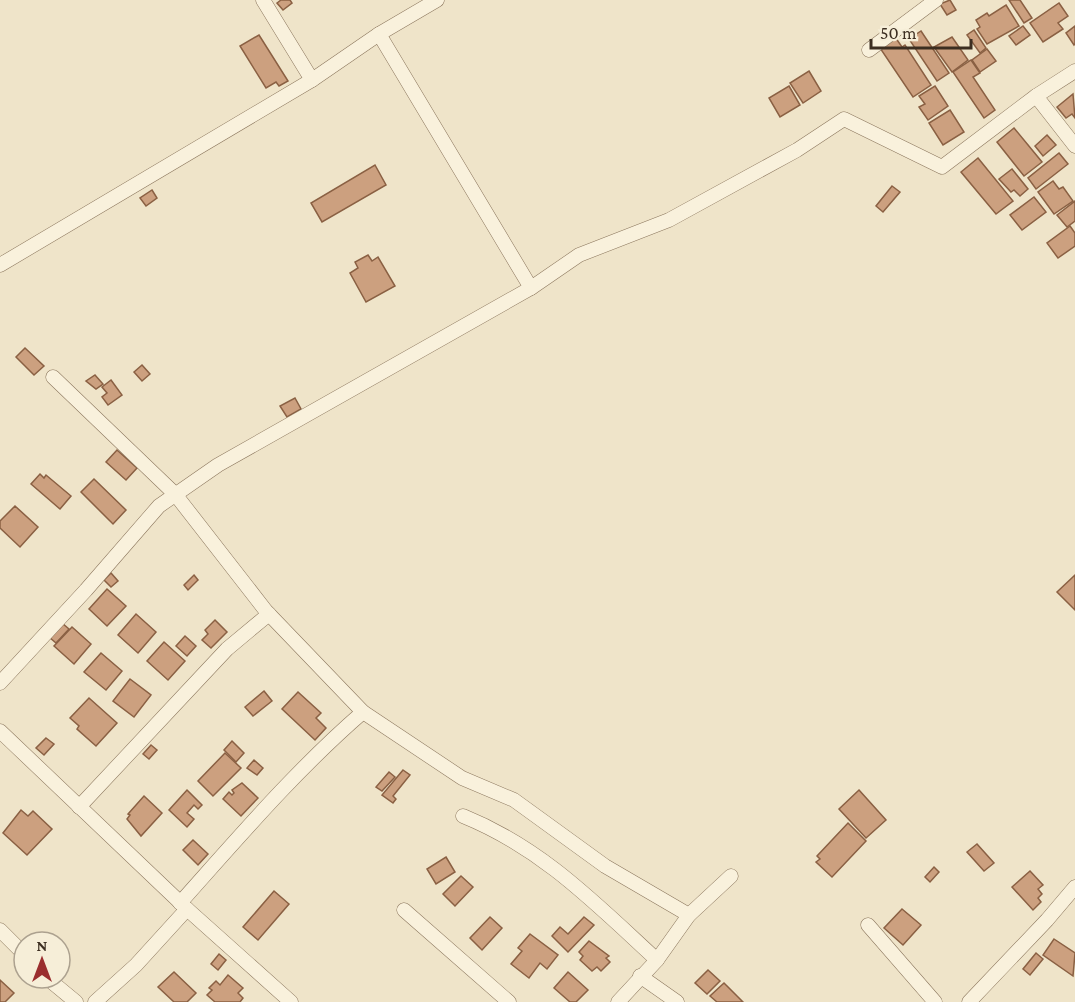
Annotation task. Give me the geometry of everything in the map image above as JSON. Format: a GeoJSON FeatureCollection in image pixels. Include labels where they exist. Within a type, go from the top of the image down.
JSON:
{"type":"FeatureCollection","features":[{"type":"Feature","properties":{"kind":"street"},"geometry":{"type":"LineString","coordinates":[[263,0],[312,80]]}},
{"type":"Feature","properties":{"kind":"street"},"geometry":{"type":"LineString","coordinates":[[0,265],[312,80],[379,34],[437,0]]}},
{"type":"Feature","properties":{"kind":"street"},"geometry":{"type":"LineString","coordinates":[[869,50],[936,0]]}},
{"type":"Feature","properties":{"kind":"street"},"geometry":{"type":"LineString","coordinates":[[379,34],[531,288]]}},
{"type":"Feature","properties":{"kind":"street"},"geometry":{"type":"LineString","coordinates":[[0,683],[86,591],[159,506],[175,494],[218,465],[531,288],[579,255],[669,220],[797,150],[844,119],[942,167],[1036,96],[1075,71]]}},
{"type":"Feature","properties":{"kind":"street"},"geometry":{"type":"LineString","coordinates":[[1036,96],[1075,146]]}},
{"type":"Feature","properties":{"kind":"street"},"geometry":{"type":"LineString","coordinates":[[53,377],[175,494],[269,614],[363,712],[462,778],[514,800],[605,866],[689,915]]}},
{"type":"Feature","properties":{"kind":"street"},"geometry":{"type":"LineString","coordinates":[[79,807],[227,650],[269,614]]}},
{"type":"Feature","properties":{"kind":"street"},"geometry":{"type":"LineString","coordinates":[[95,1002],[136,964],[260,813],[331,740],[363,712]]}},
{"type":"Feature","properties":{"kind":"street"},"geometry":{"type":"LineString","coordinates":[[0,732],[285,1000]]}},
{"type":"Feature","properties":{"kind":"street"},"geometry":{"type":"LineString","coordinates":[[463,816],[500,831],[562,873],[657,960]]}},
{"type":"Feature","properties":{"kind":"street"},"geometry":{"type":"LineString","coordinates":[[618,1002],[657,960],[689,915],[731,876]]}},
{"type":"Feature","properties":{"kind":"street"},"geometry":{"type":"LineString","coordinates":[[969,1002],[1075,887]]}},
{"type":"Feature","properties":{"kind":"street"},"geometry":{"type":"LineString","coordinates":[[404,910],[509,1002]]}},
{"type":"Feature","properties":{"kind":"street"},"geometry":{"type":"LineString","coordinates":[[868,926],[935,1002]]}},
{"type":"Feature","properties":{"kind":"street"},"geometry":{"type":"LineString","coordinates":[[0,930],[12,942]]}},
{"type":"Feature","properties":{"kind":"street"},"geometry":{"type":"LineString","coordinates":[[640,976],[677,1002]]}},
{"type":"Feature","properties":{"kind":"street"},"geometry":{"type":"LineString","coordinates":[[62,990],[76,1002]]}},
{"type":"Feature","properties":{"kind":"building"},"geometry":{"type":"Polygon","coordinates":[[[281,0],[290,0],[292,3],[283,10],[277,3],[281,0]]]}},
{"type":"Feature","properties":{"kind":"building"},"geometry":{"type":"Polygon","coordinates":[[[950,0],[956,10],[947,15],[940,4],[950,0]]]}},
{"type":"Feature","properties":{"kind":"building"},"geometry":{"type":"Polygon","coordinates":[[[1009,0],[1020,0],[1032,18],[1024,23],[1009,0]]]}},
{"type":"Feature","properties":{"kind":"building"},"geometry":{"type":"Polygon","coordinates":[[[1059,3],[1068,16],[1058,23],[1063,29],[1043,42],[1030,23],[1059,3]]]}},
{"type":"Feature","properties":{"kind":"building"},"geometry":{"type":"Polygon","coordinates":[[[1006,5],[1019,26],[987,44],[977,29],[980,27],[976,20],[987,13],[989,16],[1006,5]]]}},
{"type":"Feature","properties":{"kind":"building"},"geometry":{"type":"Polygon","coordinates":[[[1023,26],[1030,35],[1016,45],[1009,36],[1023,26]]]}},
{"type":"Feature","properties":{"kind":"building"},"geometry":{"type":"Polygon","coordinates":[[[1075,26],[1075,44],[1074,45],[1066,33],[1075,26]]]}},
{"type":"Feature","properties":{"kind":"building"},"geometry":{"type":"Polygon","coordinates":[[[974,30],[986,48],[980,53],[967,35],[974,30]]]}},
{"type":"Feature","properties":{"kind":"building"},"geometry":{"type":"Polygon","coordinates":[[[921,31],[949,73],[937,81],[909,39],[921,31]]]}},
{"type":"Feature","properties":{"kind":"building"},"geometry":{"type":"Polygon","coordinates":[[[259,35],[288,81],[279,86],[276,82],[266,88],[240,46],[259,35]]]}},
{"type":"Feature","properties":{"kind":"building"},"geometry":{"type":"Polygon","coordinates":[[[895,37],[902,47],[905,45],[931,85],[913,97],[880,48],[895,37]]]}},
{"type":"Feature","properties":{"kind":"building"},"geometry":{"type":"Polygon","coordinates":[[[952,37],[968,60],[952,72],[934,47],[952,37]]]}},
{"type":"Feature","properties":{"kind":"building"},"geometry":{"type":"Polygon","coordinates":[[[987,49],[996,61],[980,72],[972,60],[987,49]]]}},
{"type":"Feature","properties":{"kind":"building"},"geometry":{"type":"Polygon","coordinates":[[[971,60],[980,73],[973,77],[995,110],[984,118],[953,72],[971,60]]]}},
{"type":"Feature","properties":{"kind":"building"},"geometry":{"type":"Polygon","coordinates":[[[809,71],[821,91],[803,103],[790,83],[809,71]]]}},
{"type":"Feature","properties":{"kind":"building"},"geometry":{"type":"Polygon","coordinates":[[[789,86],[800,105],[780,117],[769,98],[789,86]]]}},
{"type":"Feature","properties":{"kind":"building"},"geometry":{"type":"Polygon","coordinates":[[[935,86],[948,106],[928,120],[919,107],[925,104],[919,96],[935,86]]]}},
{"type":"Feature","properties":{"kind":"building"},"geometry":{"type":"Polygon","coordinates":[[[1073,94],[1075,118],[1072,114],[1066,118],[1057,107],[1073,94]]]}},
{"type":"Feature","properties":{"kind":"building"},"geometry":{"type":"Polygon","coordinates":[[[950,110],[964,132],[943,145],[929,123],[950,110]]]}},
{"type":"Feature","properties":{"kind":"building"},"geometry":{"type":"Polygon","coordinates":[[[1014,128],[1042,162],[1024,176],[997,142],[1014,128]]]}},
{"type":"Feature","properties":{"kind":"building"},"geometry":{"type":"Polygon","coordinates":[[[1047,135],[1056,145],[1043,156],[1035,146],[1047,135]]]}},
{"type":"Feature","properties":{"kind":"building"},"geometry":{"type":"Polygon","coordinates":[[[1059,153],[1068,164],[1036,189],[1028,178],[1059,153]]]}},
{"type":"Feature","properties":{"kind":"building"},"geometry":{"type":"Polygon","coordinates":[[[978,158],[1013,201],[996,214],[961,172],[978,158]]]}},
{"type":"Feature","properties":{"kind":"building"},"geometry":{"type":"Polygon","coordinates":[[[375,165],[386,185],[322,222],[311,203],[375,165]]]}},
{"type":"Feature","properties":{"kind":"building"},"geometry":{"type":"Polygon","coordinates":[[[1012,169],[1028,189],[1020,196],[1014,190],[1011,192],[999,179],[1012,169]]]}},
{"type":"Feature","properties":{"kind":"building"},"geometry":{"type":"Polygon","coordinates":[[[1053,181],[1059,189],[1063,187],[1073,201],[1054,214],[1038,192],[1053,181]]]}},
{"type":"Feature","properties":{"kind":"building"},"geometry":{"type":"Polygon","coordinates":[[[892,186],[900,192],[883,212],[876,206],[892,186]]]}},
{"type":"Feature","properties":{"kind":"building"},"geometry":{"type":"Polygon","coordinates":[[[152,190],[157,198],[146,206],[140,198],[152,190]]]}},
{"type":"Feature","properties":{"kind":"building"},"geometry":{"type":"Polygon","coordinates":[[[1034,197],[1046,212],[1022,230],[1010,215],[1034,197]]]}},
{"type":"Feature","properties":{"kind":"building"},"geometry":{"type":"Polygon","coordinates":[[[1075,201],[1075,221],[1067,227],[1057,215],[1075,201]]]}},
{"type":"Feature","properties":{"kind":"building"},"geometry":{"type":"Polygon","coordinates":[[[1070,226],[1075,233],[1075,246],[1058,258],[1047,243],[1070,226]]]}},
{"type":"Feature","properties":{"kind":"building"},"geometry":{"type":"Polygon","coordinates":[[[368,255],[372,261],[378,257],[395,286],[366,302],[350,273],[358,268],[355,262],[368,255]]]}},
{"type":"Feature","properties":{"kind":"building"},"geometry":{"type":"Polygon","coordinates":[[[25,348],[44,366],[34,375],[16,357],[25,348]]]}},
{"type":"Feature","properties":{"kind":"building"},"geometry":{"type":"Polygon","coordinates":[[[142,365],[150,374],[142,381],[134,372],[142,365]]]}},
{"type":"Feature","properties":{"kind":"building"},"geometry":{"type":"Polygon","coordinates":[[[95,375],[103,384],[96,389],[86,381],[95,375]]]}},
{"type":"Feature","properties":{"kind":"building"},"geometry":{"type":"Polygon","coordinates":[[[111,380],[122,395],[108,405],[102,397],[107,393],[102,387],[111,380]]]}},
{"type":"Feature","properties":{"kind":"building"},"geometry":{"type":"Polygon","coordinates":[[[295,398],[301,409],[287,417],[280,406],[295,398]]]}},
{"type":"Feature","properties":{"kind":"building"},"geometry":{"type":"Polygon","coordinates":[[[117,450],[137,468],[126,480],[106,462],[117,450]]]}},
{"type":"Feature","properties":{"kind":"building"},"geometry":{"type":"Polygon","coordinates":[[[40,474],[44,478],[46,475],[71,496],[60,509],[31,484],[40,474]]]}},
{"type":"Feature","properties":{"kind":"building"},"geometry":{"type":"Polygon","coordinates":[[[94,479],[126,510],[113,524],[81,492],[94,479]]]}},
{"type":"Feature","properties":{"kind":"building"},"geometry":{"type":"Polygon","coordinates":[[[15,506],[38,527],[20,547],[0,528],[0,521],[15,506]]]}},
{"type":"Feature","properties":{"kind":"building"},"geometry":{"type":"Polygon","coordinates":[[[111,573],[118,581],[111,587],[104,580],[111,573]]]}},
{"type":"Feature","properties":{"kind":"building"},"geometry":{"type":"Polygon","coordinates":[[[194,575],[198,580],[188,590],[184,585],[194,575]]]}},
{"type":"Feature","properties":{"kind":"building"},"geometry":{"type":"Polygon","coordinates":[[[1075,575],[1075,610],[1057,592],[1075,575]]]}},
{"type":"Feature","properties":{"kind":"building"},"geometry":{"type":"Polygon","coordinates":[[[107,589],[126,606],[107,626],[89,609],[107,589]]]}},
{"type":"Feature","properties":{"kind":"building"},"geometry":{"type":"Polygon","coordinates":[[[136,614],[156,632],[138,653],[118,635],[136,614]]]}},
{"type":"Feature","properties":{"kind":"building"},"geometry":{"type":"Polygon","coordinates":[[[215,620],[227,632],[211,648],[202,640],[208,634],[205,630],[215,620]]]}},
{"type":"Feature","properties":{"kind":"building"},"geometry":{"type":"Polygon","coordinates":[[[62,623],[69,629],[56,643],[49,637],[62,623]]]}},
{"type":"Feature","properties":{"kind":"building"},"geometry":{"type":"Polygon","coordinates":[[[72,627],[91,644],[74,664],[54,646],[72,627]]]}},
{"type":"Feature","properties":{"kind":"building"},"geometry":{"type":"Polygon","coordinates":[[[185,636],[196,646],[187,656],[176,646],[185,636]]]}},
{"type":"Feature","properties":{"kind":"building"},"geometry":{"type":"Polygon","coordinates":[[[164,642],[185,661],[168,680],[147,661],[164,642]]]}},
{"type":"Feature","properties":{"kind":"building"},"geometry":{"type":"Polygon","coordinates":[[[101,653],[122,671],[106,690],[84,672],[101,653]]]}},
{"type":"Feature","properties":{"kind":"building"},"geometry":{"type":"Polygon","coordinates":[[[130,679],[151,695],[134,717],[113,701],[130,679]]]}},
{"type":"Feature","properties":{"kind":"building"},"geometry":{"type":"Polygon","coordinates":[[[264,691],[272,701],[253,716],[245,707],[264,691]]]}},
{"type":"Feature","properties":{"kind":"building"},"geometry":{"type":"Polygon","coordinates":[[[298,692],[321,713],[316,718],[326,728],[315,740],[282,709],[298,692]]]}},
{"type":"Feature","properties":{"kind":"building"},"geometry":{"type":"Polygon","coordinates":[[[89,698],[117,723],[96,746],[77,729],[79,726],[70,718],[89,698]]]}},
{"type":"Feature","properties":{"kind":"building"},"geometry":{"type":"Polygon","coordinates":[[[46,738],[54,744],[44,755],[36,748],[46,738]]]}},
{"type":"Feature","properties":{"kind":"building"},"geometry":{"type":"Polygon","coordinates":[[[232,741],[244,753],[236,762],[224,750],[232,741]]]}},
{"type":"Feature","properties":{"kind":"building"},"geometry":{"type":"Polygon","coordinates":[[[151,745],[157,750],[149,759],[143,754],[151,745]]]}},
{"type":"Feature","properties":{"kind":"building"},"geometry":{"type":"Polygon","coordinates":[[[225,753],[241,768],[213,796],[198,781],[225,753]]]}},
{"type":"Feature","properties":{"kind":"building"},"geometry":{"type":"Polygon","coordinates":[[[254,760],[263,768],[257,775],[247,768],[254,760]]]}},
{"type":"Feature","properties":{"kind":"building"},"geometry":{"type":"Polygon","coordinates":[[[403,770],[410,775],[393,796],[396,799],[393,803],[382,795],[403,770]]]}},
{"type":"Feature","properties":{"kind":"building"},"geometry":{"type":"Polygon","coordinates":[[[389,772],[395,777],[382,791],[376,787],[389,772]]]}},
{"type":"Feature","properties":{"kind":"building"},"geometry":{"type":"Polygon","coordinates":[[[242,783],[258,798],[241,816],[223,799],[229,792],[232,795],[234,793],[232,790],[242,783]]]}},
{"type":"Feature","properties":{"kind":"building"},"geometry":{"type":"Polygon","coordinates":[[[187,790],[202,805],[198,809],[194,805],[187,813],[194,819],[187,827],[169,810],[187,790]]]}},
{"type":"Feature","properties":{"kind":"building"},"geometry":{"type":"Polygon","coordinates":[[[859,790],[886,820],[866,838],[839,809],[859,790]]]}},
{"type":"Feature","properties":{"kind":"building"},"geometry":{"type":"Polygon","coordinates":[[[144,796],[162,813],[141,836],[127,819],[130,815],[128,814],[144,796]]]}},
{"type":"Feature","properties":{"kind":"building"},"geometry":{"type":"Polygon","coordinates":[[[21,810],[28,816],[33,811],[52,829],[27,855],[3,833],[21,810]]]}},
{"type":"Feature","properties":{"kind":"building"},"geometry":{"type":"Polygon","coordinates":[[[848,823],[866,841],[832,877],[816,862],[820,859],[817,856],[848,823]]]}},
{"type":"Feature","properties":{"kind":"building"},"geometry":{"type":"Polygon","coordinates":[[[193,840],[208,854],[198,865],[183,850],[193,840]]]}},
{"type":"Feature","properties":{"kind":"building"},"geometry":{"type":"Polygon","coordinates":[[[977,844],[994,863],[984,871],[967,852],[977,844]]]}},
{"type":"Feature","properties":{"kind":"building"},"geometry":{"type":"Polygon","coordinates":[[[446,857],[455,872],[436,884],[427,869],[446,857]]]}},
{"type":"Feature","properties":{"kind":"building"},"geometry":{"type":"Polygon","coordinates":[[[934,867],[939,872],[930,882],[925,877],[934,867]]]}},
{"type":"Feature","properties":{"kind":"building"},"geometry":{"type":"Polygon","coordinates":[[[1030,871],[1043,885],[1038,889],[1042,894],[1038,898],[1041,902],[1033,910],[1012,887],[1030,871]]]}},
{"type":"Feature","properties":{"kind":"building"},"geometry":{"type":"Polygon","coordinates":[[[461,876],[473,887],[455,906],[443,894],[461,876]]]}},
{"type":"Feature","properties":{"kind":"building"},"geometry":{"type":"Polygon","coordinates":[[[274,891],[289,904],[258,940],[243,927],[274,891]]]}},
{"type":"Feature","properties":{"kind":"building"},"geometry":{"type":"Polygon","coordinates":[[[902,909],[921,925],[903,945],[884,928],[902,909]]]}},
{"type":"Feature","properties":{"kind":"building"},"geometry":{"type":"Polygon","coordinates":[[[490,917],[502,928],[482,950],[470,938],[490,917]]]}},
{"type":"Feature","properties":{"kind":"building"},"geometry":{"type":"Polygon","coordinates":[[[584,917],[594,925],[568,952],[552,936],[560,927],[568,934],[584,917]]]}},
{"type":"Feature","properties":{"kind":"building"},"geometry":{"type":"Polygon","coordinates":[[[530,934],[558,955],[547,969],[540,963],[529,978],[511,964],[522,951],[518,948],[530,934]]]}},
{"type":"Feature","properties":{"kind":"building"},"geometry":{"type":"Polygon","coordinates":[[[1054,939],[1075,953],[1073,976],[1043,955],[1054,939]]]}},
{"type":"Feature","properties":{"kind":"building"},"geometry":{"type":"Polygon","coordinates":[[[589,941],[609,956],[606,958],[610,962],[601,971],[597,967],[592,971],[580,960],[583,956],[579,952],[589,941]]]}},
{"type":"Feature","properties":{"kind":"building"},"geometry":{"type":"Polygon","coordinates":[[[1036,953],[1043,959],[1030,975],[1023,969],[1036,953]]]}},
{"type":"Feature","properties":{"kind":"building"},"geometry":{"type":"Polygon","coordinates":[[[219,954],[226,960],[218,970],[211,964],[219,954]]]}},
{"type":"Feature","properties":{"kind":"building"},"geometry":{"type":"Polygon","coordinates":[[[708,970],[720,981],[707,994],[695,983],[708,970]]]}},
{"type":"Feature","properties":{"kind":"building"},"geometry":{"type":"Polygon","coordinates":[[[174,972],[196,993],[187,1002],[174,1002],[158,987],[174,972]]]}},
{"type":"Feature","properties":{"kind":"building"},"geometry":{"type":"Polygon","coordinates":[[[568,972],[588,990],[576,1002],[570,1002],[554,988],[568,972]]]}},
{"type":"Feature","properties":{"kind":"building"},"geometry":{"type":"Polygon","coordinates":[[[228,975],[243,988],[238,993],[243,998],[240,1002],[215,1002],[207,995],[212,990],[209,988],[216,981],[220,985],[228,975]]]}},
{"type":"Feature","properties":{"kind":"building"},"geometry":{"type":"Polygon","coordinates":[[[0,980],[14,993],[5,1002],[0,1002],[0,980]]]}},
{"type":"Feature","properties":{"kind":"building"},"geometry":{"type":"Polygon","coordinates":[[[724,983],[743,1002],[717,1002],[710,996],[724,983]]]}}]}
